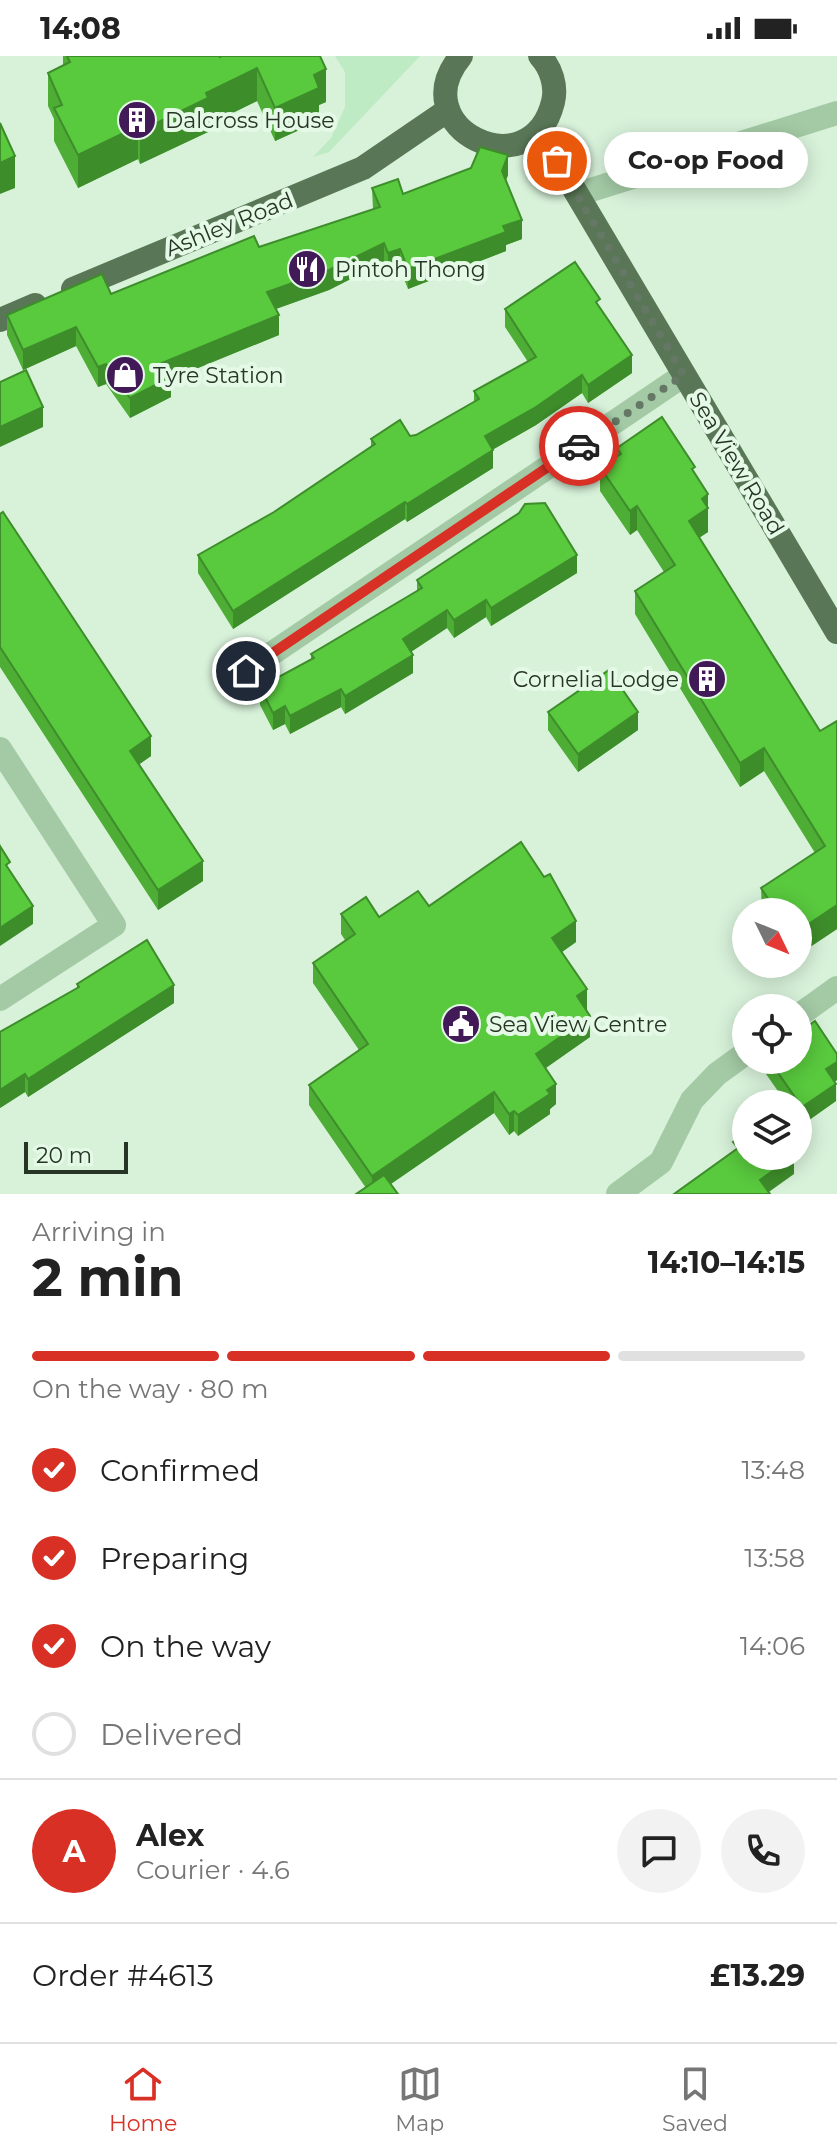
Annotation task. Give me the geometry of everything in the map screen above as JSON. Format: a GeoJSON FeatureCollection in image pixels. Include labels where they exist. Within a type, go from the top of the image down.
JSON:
{"type":"FeatureCollection","features":[{"type":"Feature","properties":{"kind":"main road"},"geometry":{"type":"LineString","coordinates":[[461,56],[447,81],[448,110],[456,124],[481,143],[512,145],[539,130],[549,114],[554,97],[553,78],[540,56]]}},
{"type":"Feature","properties":{"kind":"main road","name":"Ashley Road"},"geometry":{"type":"LineString","coordinates":[[0,320],[363,168],[448,110]]}},
{"type":"Feature","properties":{"kind":"main road","name":"Sea View Road"},"geometry":{"type":"LineString","coordinates":[[539,130],[837,632]]}},
{"type":"Feature","properties":{"kind":"street"},"geometry":{"type":"LineString","coordinates":[[578,194],[837,113]]}},
{"type":"Feature","properties":{"kind":"street"},"geometry":{"type":"LineString","coordinates":[[246,671],[684,375]]}},
{"type":"Feature","properties":{"kind":"street"},"geometry":{"type":"LineString","coordinates":[[0,749],[114,925],[0,999]]}},
{"type":"Feature","properties":{"kind":"street"},"geometry":{"type":"LineString","coordinates":[[812,1006],[837,988]]}},
{"type":"Feature","properties":{"kind":"street"},"geometry":{"type":"LineString","coordinates":[[618,1194],[661,1162],[692,1100],[732,1063]]}},
{"type":"Feature","properties":{"kind":"shaded area"},"geometry":{"type":"Polygon","coordinates":[[[335,56],[420,56],[329,152],[313,157],[331,138],[345,107],[345,72],[335,56]]]}},
{"type":"Feature","properties":{"kind":"building","name":"Dalcross House"},"geometry":{"type":"Polygon","coordinates":[[[67,56],[320,56],[326,69],[314,75],[319,88],[275,108],[257,68],[206,93],[208,98],[140,131],[138,126],[78,155],[54,108],[62,105],[48,73],[70,62],[67,56]]]}},
{"type":"Feature","properties":{"kind":"building"},"geometry":{"type":"Polygon","coordinates":[[[0,123],[15,156],[0,163],[0,123]]]}},
{"type":"Feature","properties":{"kind":"building"},"geometry":{"type":"Polygon","coordinates":[[[480,147],[508,155],[502,171],[522,220],[503,226],[506,232],[408,269],[400,249],[388,253],[384,243],[329,270],[267,292],[279,315],[162,363],[171,377],[130,398],[106,364],[98,367],[76,327],[23,350],[7,315],[102,274],[111,294],[254,236],[259,247],[380,207],[372,188],[398,179],[403,194],[471,168],[480,147]]]}},
{"type":"Feature","properties":{"kind":"building"},"geometry":{"type":"Polygon","coordinates":[[[575,262],[600,299],[596,302],[632,355],[588,385],[582,375],[536,407],[485,436],[493,450],[233,611],[198,555],[274,512],[375,444],[371,439],[400,420],[410,436],[416,435],[479,399],[474,391],[536,357],[505,309],[575,262]]]}},
{"type":"Feature","properties":{"kind":"building"},"geometry":{"type":"Polygon","coordinates":[[[26,370],[43,407],[0,427],[0,382],[26,370]]]}},
{"type":"Feature","properties":{"kind":"building"},"geometry":{"type":"Polygon","coordinates":[[[662,417],[695,467],[692,469],[708,494],[702,499],[708,508],[689,521],[820,731],[837,721],[837,905],[812,922],[812,898],[768,898],[761,888],[825,846],[764,748],[740,763],[635,591],[675,565],[637,506],[630,511],[600,467],[621,454],[617,448],[662,417]]]}},
{"type":"Feature","properties":{"kind":"building"},"geometry":{"type":"Polygon","coordinates":[[[545,503],[577,555],[491,608],[486,600],[454,620],[447,610],[403,639],[413,655],[345,696],[341,689],[290,716],[285,706],[273,713],[260,687],[314,658],[311,654],[422,588],[417,580],[519,513],[525,504],[545,503]]]}},
{"type":"Feature","properties":{"kind":"building"},"geometry":{"type":"Polygon","coordinates":[[[3,512],[151,736],[130,751],[203,861],[158,890],[0,647],[0,514],[3,512]]]}},
{"type":"Feature","properties":{"kind":"building"},"geometry":{"type":"Polygon","coordinates":[[[609,670],[638,712],[578,754],[548,712],[609,670]]]}},
{"type":"Feature","properties":{"kind":"building","name":"Sea View Centre"},"geometry":{"type":"Polygon","coordinates":[[[521,842],[544,877],[550,874],[576,921],[552,938],[587,989],[577,996],[590,1016],[536,1054],[556,1084],[547,1090],[550,1094],[518,1115],[514,1111],[509,1114],[494,1092],[372,1176],[309,1085],[368,1044],[313,963],[355,934],[341,914],[366,897],[379,917],[418,891],[429,906],[521,842]]]}},
{"type":"Feature","properties":{"kind":"building"},"geometry":{"type":"Polygon","coordinates":[[[0,846],[10,862],[6,865],[33,906],[0,928],[0,846]]]}},
{"type":"Feature","properties":{"kind":"building"},"geometry":{"type":"Polygon","coordinates":[[[147,940],[174,985],[28,1079],[25,1074],[0,1090],[0,1032],[79,987],[77,984],[147,940]]]}},
{"type":"Feature","properties":{"kind":"building"},"geometry":{"type":"Polygon","coordinates":[[[815,1021],[837,1054],[837,1062],[826,1069],[836,1084],[812,1100],[812,1090],[790,1090],[779,1074],[812,1074],[812,1023],[815,1021]]]}},
{"type":"Feature","properties":{"kind":"building"},"geometry":{"type":"Polygon","coordinates":[[[732,1152],[732,1170],[774,1170],[760,1180],[770,1194],[674,1194],[732,1152]]]}},
{"type":"Feature","properties":{"kind":"building"},"geometry":{"type":"Polygon","coordinates":[[[384,1175],[398,1194],[356,1194],[384,1175]]]}},
{"type":"Feature","properties":{"kind":"way so far"},"geometry":{"type":"LineString","coordinates":[[557,161],[684,375],[579,446]]}},
{"type":"Feature","properties":{"kind":"place","name":"Dalcross House"},"geometry":{"type":"Point","coordinates":[137,120]}},
{"type":"Feature","properties":{"kind":"place","name":"Co-op Food"},"geometry":{"type":"Point","coordinates":[557,161]}},
{"type":"Feature","properties":{"kind":"place","name":"Pintoh Thong"},"geometry":{"type":"Point","coordinates":[307,269]}},
{"type":"Feature","properties":{"kind":"place","name":"Tyre Station"},"geometry":{"type":"Point","coordinates":[125,375]}},
{"type":"Feature","properties":{"kind":"place","name":"Cornelia Lodge"},"geometry":{"type":"Point","coordinates":[707,679]}},
{"type":"Feature","properties":{"kind":"place","name":"Sea View Centre"},"geometry":{"type":"Point","coordinates":[461,1024]}},
{"type":"Feature","properties":{"kind":"route"},"geometry":{"type":"LineString","coordinates":[[246,671],[579,446]]}}]}
